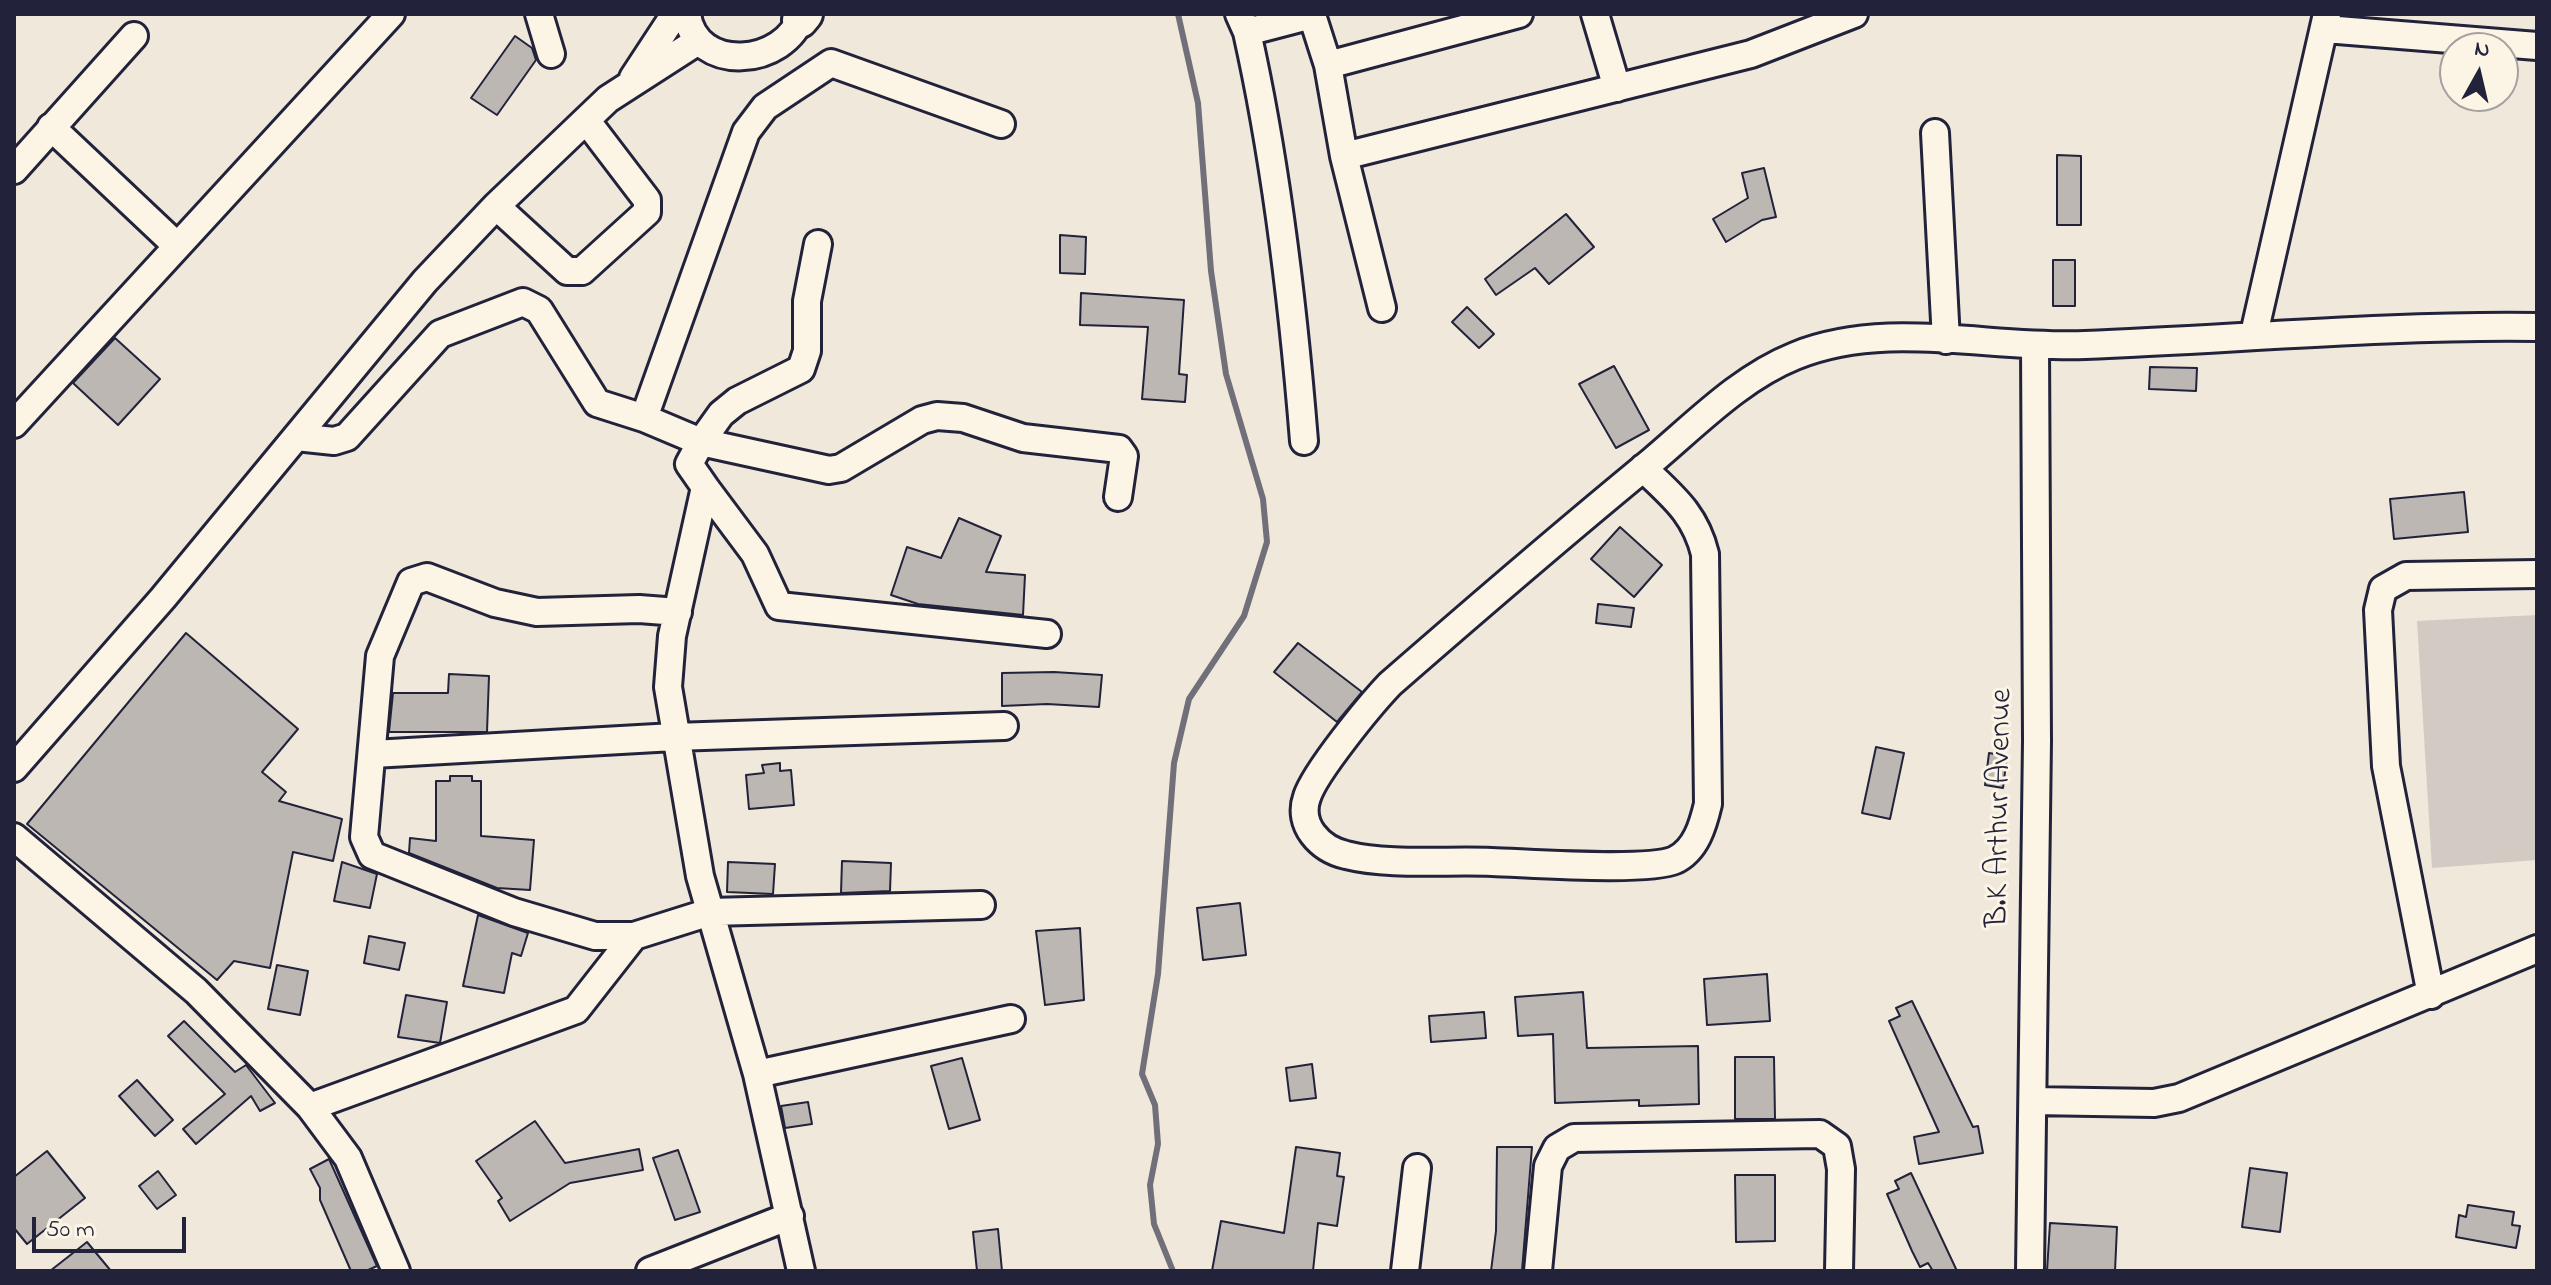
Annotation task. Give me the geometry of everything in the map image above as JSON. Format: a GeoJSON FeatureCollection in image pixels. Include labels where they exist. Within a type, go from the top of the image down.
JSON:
{"type":"FeatureCollection","features":[{"type":"Feature","properties":{"kind":"street"},"geometry":{"type":"LineString","coordinates":[[14,424],[391,14]]}},
{"type":"Feature","properties":{"kind":"street"},"geometry":{"type":"LineString","coordinates":[[539,14],[551,54]]}},
{"type":"Feature","properties":{"kind":"street"},"geometry":{"type":"LineString","coordinates":[[629,85],[675,14]]}},
{"type":"Feature","properties":{"kind":"street"},"geometry":{"type":"LineString","coordinates":[[687,14],[689,26],[698,41],[725,55],[755,56],[782,43],[803,16]]}},
{"type":"Feature","properties":{"kind":"street"},"geometry":{"type":"LineString","coordinates":[[1328,65],[1519,14]]}},
{"type":"Feature","properties":{"kind":"street"},"geometry":{"type":"LineString","coordinates":[[1595,14],[1617,88]]}},
{"type":"Feature","properties":{"kind":"street"},"geometry":{"type":"LineString","coordinates":[[1344,156],[1751,54],[1854,14]]}},
{"type":"Feature","properties":{"kind":"street"},"geometry":{"type":"LineString","coordinates":[[1304,441],[1272,162],[1243,23],[1314,15],[1328,65],[1344,156],[1382,308]]}},
{"type":"Feature","properties":{"kind":"street"},"geometry":{"type":"LineString","coordinates":[[2254,334],[2308,88],[2326,22],[2537,46]]}},
{"type":"Feature","properties":{"kind":"street"},"geometry":{"type":"LineString","coordinates":[[14,170],[134,36]]}},
{"type":"Feature","properties":{"kind":"street"},"geometry":{"type":"LineString","coordinates":[[14,768],[153,609],[425,281],[496,206],[586,120],[629,85],[698,41]]}},
{"type":"Feature","properties":{"kind":"street"},"geometry":{"type":"LineString","coordinates":[[644,418],[746,132],[765,107],[831,63],[1001,124]]}},
{"type":"Feature","properties":{"kind":"street"},"geometry":{"type":"LineString","coordinates":[[496,206],[567,271],[582,271],[647,212],[647,200],[586,120]]}},
{"type":"Feature","properties":{"kind":"street"},"geometry":{"type":"LineString","coordinates":[[51,127],[176,245]]}},
{"type":"Feature","properties":{"kind":"street"},"geometry":{"type":"LineString","coordinates":[[1935,133],[1946,340]]}},
{"type":"Feature","properties":{"kind":"street"},"geometry":{"type":"LineString","coordinates":[[818,244],[807,301],[807,351],[801,369],[737,401],[721,414],[689,464],[755,554],[779,606],[1047,634]]}},
{"type":"Feature","properties":{"kind":"street"},"geometry":{"type":"LineString","coordinates":[[296,437],[334,441],[347,437],[440,334],[515,302],[532,304],[539,310],[597,403],[644,418],[701,442],[753,457],[829,470],[841,468],[922,420],[952,416],[1023,438],[1119,449],[1124,456],[1118,497]]}},
{"type":"Feature","properties":{"kind":"street"},"geometry":{"type":"LineString","coordinates":[[1643,468],[1678,501],[1699,528],[1705,554],[1708,804],[1702,827],[1691,847],[1676,860],[1651,865],[1502,862],[1359,857],[1330,849],[1315,839],[1308,829],[1306,799],[1371,705],[1547,546],[1755,375],[1793,356],[1831,343],[1869,337],[2035,346],[2421,325],[2537,327]]}},
{"type":"Feature","properties":{"kind":"street","name":"B.K Arthur Avenue"},"geometry":{"type":"LineString","coordinates":[[2030,1271],[2037,741],[2035,346]]}},
{"type":"Feature","properties":{"kind":"street"},"geometry":{"type":"LineString","coordinates":[[705,487],[678,612],[668,687],[674,737],[710,912],[757,1074],[801,1271]]}},
{"type":"Feature","properties":{"kind":"street"},"geometry":{"type":"LineString","coordinates":[[2431,995],[2386,766],[2378,610],[2383,589],[2406,576],[2537,574]]}},
{"type":"Feature","properties":{"kind":"street"},"geometry":{"type":"LineString","coordinates":[[678,612],[639,609],[537,612],[495,603],[427,577],[411,582],[380,656],[364,837],[372,855],[514,912],[585,934],[634,936],[710,912],[981,905]]}},
{"type":"Feature","properties":{"kind":"street"},"geometry":{"type":"LineString","coordinates":[[373,754],[674,737],[1004,726]]}},
{"type":"Feature","properties":{"kind":"street"},"geometry":{"type":"LineString","coordinates":[[14,837],[196,991],[310,1107],[348,1158],[396,1271]]}},
{"type":"Feature","properties":{"kind":"street"},"geometry":{"type":"LineString","coordinates":[[310,1107],[576,1010],[634,936]]}},
{"type":"Feature","properties":{"kind":"street"},"geometry":{"type":"LineString","coordinates":[[2033,1101],[2154,1103],[2179,1098],[2537,949]]}},
{"type":"Feature","properties":{"kind":"street"},"geometry":{"type":"LineString","coordinates":[[757,1074],[1011,1019]]}},
{"type":"Feature","properties":{"kind":"street"},"geometry":{"type":"LineString","coordinates":[[1538,1271],[1548,1166],[1557,1148],[1574,1138],[1820,1134],[1837,1146],[1841,1169],[1839,1271]]}},
{"type":"Feature","properties":{"kind":"street"},"geometry":{"type":"LineString","coordinates":[[1405,1271],[1417,1168]]}},
{"type":"Feature","properties":{"kind":"street"},"geometry":{"type":"LineString","coordinates":[[650,1271],[790,1216]]}},
{"type":"Feature","properties":{"kind":"shaded area"},"geometry":{"type":"Polygon","coordinates":[[[2537,615],[2537,860],[2432,868],[2417,621],[2537,615]]]}},
{"type":"Feature","properties":{"kind":"building"},"geometry":{"type":"Polygon","coordinates":[[[515,36],[532,48],[536,60],[497,115],[471,98],[515,36]]]}},
{"type":"Feature","properties":{"kind":"building"},"geometry":{"type":"Polygon","coordinates":[[[2057,155],[2081,156],[2081,225],[2057,225],[2057,155]]]}},
{"type":"Feature","properties":{"kind":"building"},"geometry":{"type":"Polygon","coordinates":[[[1764,168],[1776,217],[1762,220],[1726,242],[1713,219],[1748,198],[1742,173],[1764,168]]]}},
{"type":"Feature","properties":{"kind":"building"},"geometry":{"type":"Polygon","coordinates":[[[1566,214],[1594,247],[1549,284],[1535,268],[1496,295],[1485,279],[1566,214]]]}},
{"type":"Feature","properties":{"kind":"building"},"geometry":{"type":"Polygon","coordinates":[[[1060,235],[1086,237],[1085,274],[1060,273],[1060,235]]]}},
{"type":"Feature","properties":{"kind":"building"},"geometry":{"type":"Polygon","coordinates":[[[2053,260],[2075,260],[2075,306],[2053,306],[2053,260]]]}},
{"type":"Feature","properties":{"kind":"building"},"geometry":{"type":"Polygon","coordinates":[[[1081,293],[1184,300],[1179,374],[1187,375],[1185,402],[1142,399],[1148,327],[1080,325],[1081,293]]]}},
{"type":"Feature","properties":{"kind":"building"},"geometry":{"type":"Polygon","coordinates":[[[1467,307],[1494,334],[1479,348],[1452,322],[1467,307]]]}},
{"type":"Feature","properties":{"kind":"building"},"geometry":{"type":"Polygon","coordinates":[[[115,338],[160,379],[118,425],[73,383],[115,338]]]}},
{"type":"Feature","properties":{"kind":"building"},"geometry":{"type":"Polygon","coordinates":[[[1614,366],[1649,430],[1616,448],[1579,384],[1614,366]]]}},
{"type":"Feature","properties":{"kind":"building"},"geometry":{"type":"Polygon","coordinates":[[[2150,367],[2197,368],[2196,391],[2149,389],[2150,367]]]}},
{"type":"Feature","properties":{"kind":"building"},"geometry":{"type":"Polygon","coordinates":[[[2464,492],[2468,532],[2394,539],[2390,499],[2464,492]]]}},
{"type":"Feature","properties":{"kind":"building"},"geometry":{"type":"Polygon","coordinates":[[[959,518],[1001,536],[986,572],[1025,575],[1023,615],[918,604],[891,595],[907,547],[941,558],[959,518]]]}},
{"type":"Feature","properties":{"kind":"building"},"geometry":{"type":"Polygon","coordinates":[[[1620,527],[1662,565],[1634,597],[1591,559],[1620,527]]]}},
{"type":"Feature","properties":{"kind":"building"},"geometry":{"type":"Polygon","coordinates":[[[1598,604],[1634,608],[1631,627],[1596,623],[1598,604]]]}},
{"type":"Feature","properties":{"kind":"building"},"geometry":{"type":"Polygon","coordinates":[[[186,633],[298,729],[262,772],[286,792],[279,801],[342,819],[333,861],[293,852],[270,968],[234,961],[217,980],[27,824],[186,633]]]}},
{"type":"Feature","properties":{"kind":"building"},"geometry":{"type":"Polygon","coordinates":[[[1298,643],[1362,692],[1337,722],[1274,672],[1298,643]]]}},
{"type":"Feature","properties":{"kind":"building"},"geometry":{"type":"Polygon","coordinates":[[[1002,673],[1102,675],[1099,707],[1047,704],[1002,706],[1002,673]]]}},
{"type":"Feature","properties":{"kind":"building"},"geometry":{"type":"Polygon","coordinates":[[[449,674],[489,676],[487,732],[389,732],[393,693],[448,693],[449,674]]]}},
{"type":"Feature","properties":{"kind":"building"},"geometry":{"type":"Polygon","coordinates":[[[1876,747],[1904,753],[1890,819],[1862,813],[1876,747]]]}},
{"type":"Feature","properties":{"kind":"building"},"geometry":{"type":"Polygon","coordinates":[[[1989,753],[2007,756],[2003,788],[1985,785],[1989,753]]]}},
{"type":"Feature","properties":{"kind":"building"},"geometry":{"type":"Polygon","coordinates":[[[780,763],[780,771],[791,770],[794,805],[749,809],[746,775],[764,773],[762,765],[780,763]]]}},
{"type":"Feature","properties":{"kind":"building"},"geometry":{"type":"Polygon","coordinates":[[[450,776],[472,776],[472,781],[481,781],[481,836],[534,840],[530,890],[497,888],[409,853],[410,838],[436,841],[436,781],[450,781],[450,776]]]}},
{"type":"Feature","properties":{"kind":"building"},"geometry":{"type":"Polygon","coordinates":[[[842,861],[891,863],[890,891],[841,893],[842,861]]]}},
{"type":"Feature","properties":{"kind":"building"},"geometry":{"type":"Polygon","coordinates":[[[342,862],[377,874],[370,908],[334,901],[342,862]]]}},
{"type":"Feature","properties":{"kind":"building"},"geometry":{"type":"Polygon","coordinates":[[[728,862],[775,864],[773,894],[727,892],[728,862]]]}},
{"type":"Feature","properties":{"kind":"building"},"geometry":{"type":"Polygon","coordinates":[[[1240,903],[1246,955],[1203,960],[1197,908],[1240,903]]]}},
{"type":"Feature","properties":{"kind":"building"},"geometry":{"type":"Polygon","coordinates":[[[478,915],[528,933],[521,956],[512,953],[504,993],[463,986],[478,915]]]}},
{"type":"Feature","properties":{"kind":"building"},"geometry":{"type":"Polygon","coordinates":[[[1080,928],[1084,1000],[1045,1005],[1036,931],[1080,928]]]}},
{"type":"Feature","properties":{"kind":"building"},"geometry":{"type":"Polygon","coordinates":[[[369,936],[405,943],[399,970],[364,963],[369,936]]]}},
{"type":"Feature","properties":{"kind":"building"},"geometry":{"type":"Polygon","coordinates":[[[277,965],[308,971],[300,1015],[268,1009],[277,965]]]}},
{"type":"Feature","properties":{"kind":"building"},"geometry":{"type":"Polygon","coordinates":[[[1767,974],[1770,1021],[1707,1025],[1704,979],[1767,974]]]}},
{"type":"Feature","properties":{"kind":"building"},"geometry":{"type":"Polygon","coordinates":[[[1583,992],[1587,1048],[1698,1046],[1699,1104],[1639,1106],[1639,1100],[1555,1103],[1553,1034],[1518,1036],[1515,997],[1583,992]]]}},
{"type":"Feature","properties":{"kind":"building"},"geometry":{"type":"Polygon","coordinates":[[[406,995],[447,1002],[440,1043],[398,1037],[406,995]]]}},
{"type":"Feature","properties":{"kind":"building"},"geometry":{"type":"Polygon","coordinates":[[[1912,1001],[1973,1127],[1978,1126],[1983,1153],[1919,1164],[1914,1137],[1939,1132],[1889,1021],[1900,1016],[1896,1008],[1912,1001]]]}},
{"type":"Feature","properties":{"kind":"building"},"geometry":{"type":"Polygon","coordinates":[[[1484,1012],[1486,1038],[1431,1042],[1429,1016],[1484,1012]]]}},
{"type":"Feature","properties":{"kind":"building"},"geometry":{"type":"Polygon","coordinates":[[[184,1021],[235,1072],[246,1065],[275,1103],[260,1111],[251,1096],[196,1144],[183,1129],[225,1094],[168,1036],[184,1021]]]}},
{"type":"Feature","properties":{"kind":"building"},"geometry":{"type":"Polygon","coordinates":[[[1735,1057],[1774,1057],[1775,1119],[1735,1119],[1735,1057]]]}},
{"type":"Feature","properties":{"kind":"building"},"geometry":{"type":"Polygon","coordinates":[[[962,1058],[980,1120],[949,1129],[931,1066],[962,1058]]]}},
{"type":"Feature","properties":{"kind":"building"},"geometry":{"type":"Polygon","coordinates":[[[1312,1064],[1316,1098],[1290,1101],[1286,1068],[1312,1064]]]}},
{"type":"Feature","properties":{"kind":"building"},"geometry":{"type":"Polygon","coordinates":[[[137,1080],[173,1120],[155,1136],[119,1096],[137,1080]]]}},
{"type":"Feature","properties":{"kind":"building"},"geometry":{"type":"Polygon","coordinates":[[[808,1102],[812,1124],[785,1128],[781,1106],[808,1102]]]}},
{"type":"Feature","properties":{"kind":"building"},"geometry":{"type":"Polygon","coordinates":[[[535,1121],[565,1163],[639,1149],[643,1170],[570,1183],[510,1221],[498,1201],[502,1198],[476,1161],[535,1121]]]}},
{"type":"Feature","properties":{"kind":"building"},"geometry":{"type":"Polygon","coordinates":[[[1296,1147],[1340,1153],[1337,1176],[1344,1177],[1337,1226],[1318,1223],[1313,1271],[1212,1271],[1221,1221],[1284,1233],[1296,1147]]]}},
{"type":"Feature","properties":{"kind":"building"},"geometry":{"type":"Polygon","coordinates":[[[1497,1147],[1532,1147],[1522,1271],[1491,1271],[1496,1231],[1497,1147]]]}},
{"type":"Feature","properties":{"kind":"building"},"geometry":{"type":"Polygon","coordinates":[[[678,1150],[700,1212],[675,1220],[653,1158],[678,1150]]]}},
{"type":"Feature","properties":{"kind":"building"},"geometry":{"type":"Polygon","coordinates":[[[47,1151],[85,1198],[27,1244],[14,1228],[14,1177],[47,1151]]]}},
{"type":"Feature","properties":{"kind":"building"},"geometry":{"type":"Polygon","coordinates":[[[329,1159],[377,1266],[366,1271],[351,1271],[320,1200],[320,1188],[310,1169],[329,1159]]]}},
{"type":"Feature","properties":{"kind":"building"},"geometry":{"type":"Polygon","coordinates":[[[2250,1168],[2287,1173],[2280,1232],[2242,1227],[2250,1168]]]}},
{"type":"Feature","properties":{"kind":"building"},"geometry":{"type":"Polygon","coordinates":[[[158,1171],[176,1195],[157,1209],[139,1186],[158,1171]]]}},
{"type":"Feature","properties":{"kind":"building"},"geometry":{"type":"Polygon","coordinates":[[[1911,1173],[1957,1271],[1933,1271],[1928,1263],[1920,1267],[1912,1251],[1887,1194],[1899,1189],[1895,1181],[1911,1173]]]}},
{"type":"Feature","properties":{"kind":"building"},"geometry":{"type":"Polygon","coordinates":[[[1735,1175],[1775,1175],[1775,1241],[1736,1242],[1735,1175]]]}},
{"type":"Feature","properties":{"kind":"building"},"geometry":{"type":"Polygon","coordinates":[[[2468,1205],[2514,1212],[2512,1225],[2520,1226],[2516,1248],[2456,1237],[2459,1215],[2466,1217],[2468,1205]]]}},
{"type":"Feature","properties":{"kind":"building"},"geometry":{"type":"Polygon","coordinates":[[[2050,1223],[2117,1227],[2115,1271],[2047,1271],[2050,1223]]]}},
{"type":"Feature","properties":{"kind":"building"},"geometry":{"type":"Polygon","coordinates":[[[998,1229],[1002,1271],[977,1271],[973,1232],[998,1229]]]}},
{"type":"Feature","properties":{"kind":"building"},"geometry":{"type":"Polygon","coordinates":[[[87,1242],[111,1271],[50,1271],[87,1242]]]}},
{"type":"Feature","properties":{"kind":"waterway"},"geometry":{"type":"LineString","coordinates":[[1173,1271],[1154,1224],[1150,1185],[1158,1144],[1155,1105],[1142,1074],[1158,974],[1174,763],[1189,699],[1244,616],[1267,542],[1263,499],[1226,374],[1211,271],[1198,103],[1178,14]]}}]}
